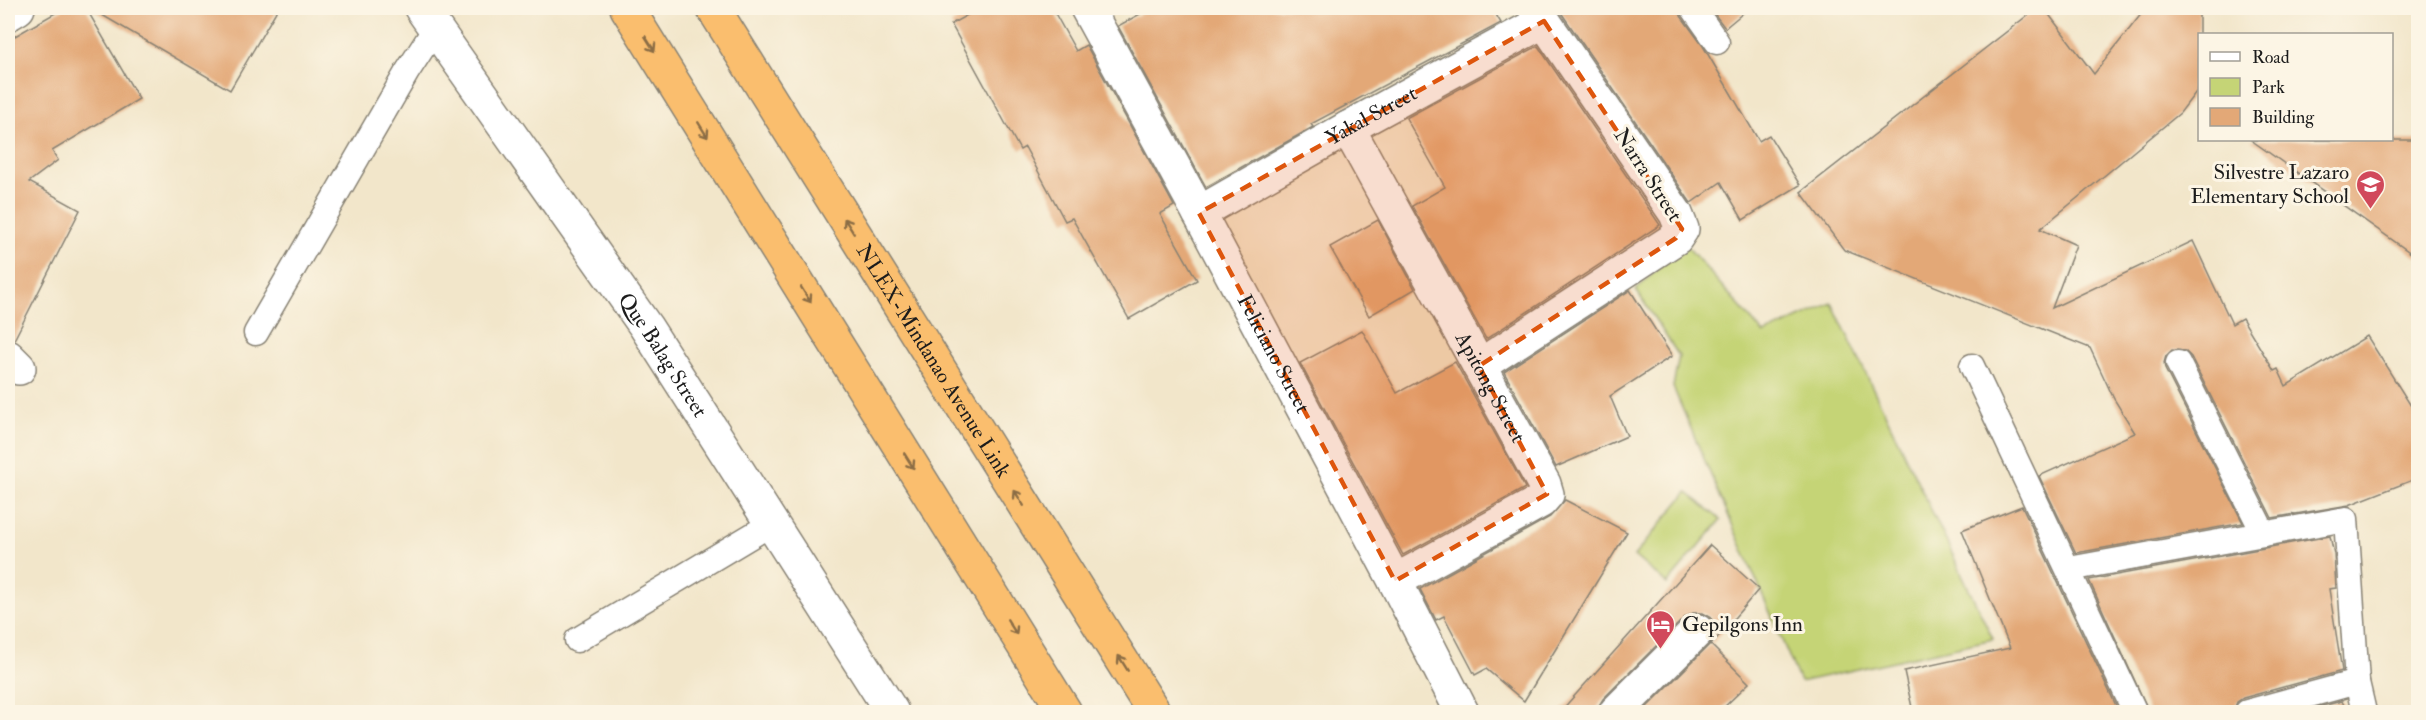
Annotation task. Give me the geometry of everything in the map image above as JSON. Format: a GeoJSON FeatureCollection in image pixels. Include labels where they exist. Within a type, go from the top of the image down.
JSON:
{"type":"FeatureCollection","features":[{"type":"Feature","properties":{"kind":"highway"},"geometry":{"type":"LineString","coordinates":[[627,8],[1065,712]]}},
{"type":"Feature","properties":{"kind":"highway","name":"NLEX-Mindanao Avenue Link"},"geometry":{"type":"LineString","coordinates":[[713,8],[1154,712]]}},
{"type":"Feature","properties":{"kind":"street"},"geometry":{"type":"LineString","coordinates":[[8,14],[18,8]]}},
{"type":"Feature","properties":{"kind":"street","name":"Feliciano Street"},"geometry":{"type":"LineString","coordinates":[[1100,12],[1199,213],[1395,581],[1462,712]]}},
{"type":"Feature","properties":{"kind":"street","name":"Yakal Street"},"geometry":{"type":"LineString","coordinates":[[1199,213],[1348,128],[1539,14]]}},
{"type":"Feature","properties":{"kind":"street","name":"Narra Street"},"geometry":{"type":"LineString","coordinates":[[1479,366],[1676,238],[1682,229],[1676,214],[1539,14]]}},
{"type":"Feature","properties":{"kind":"street","name":"Que Balag Street"},"geometry":{"type":"LineString","coordinates":[[429,17],[646,327],[892,712]]}},
{"type":"Feature","properties":{"kind":"street","name":"Apitong Street"},"geometry":{"type":"LineString","coordinates":[[1348,128],[1544,484],[1547,494],[1541,501],[1395,581]]}},
{"type":"Feature","properties":{"kind":"street"},"geometry":{"type":"LineString","coordinates":[[1616,712],[1697,631]]}},
{"type":"Feature","properties":{"kind":"lane"},"geometry":{"type":"LineString","coordinates":[[1693,8],[1717,42]]}},
{"type":"Feature","properties":{"kind":"lane"},"geometry":{"type":"LineString","coordinates":[[256,333],[407,72],[429,17]]}},
{"type":"Feature","properties":{"kind":"lane"},"geometry":{"type":"LineString","coordinates":[[2178,363],[2264,534]]}},
{"type":"Feature","properties":{"kind":"lane"},"geometry":{"type":"LineString","coordinates":[[1972,366],[2135,712]]}},
{"type":"Feature","properties":{"kind":"lane"},"geometry":{"type":"LineString","coordinates":[[2069,569],[2346,519],[2357,682],[2364,712]]}},
{"type":"Feature","properties":{"kind":"lane"},"geometry":{"type":"LineString","coordinates":[[577,640],[771,524]]}},
{"type":"Feature","properties":{"kind":"lane"},"geometry":{"type":"LineString","coordinates":[[2247,712],[2357,682]]}},
{"type":"Feature","properties":{"kind":"highlighted area"},"geometry":{"type":"Polygon","coordinates":[[[1544,21],[1682,229],[1676,238],[1479,366],[1547,494],[1395,581],[1199,213],[1544,21]]]}},
{"type":"Feature","properties":{"kind":"green space"},"geometry":{"type":"Polygon","coordinates":[[[1684,243],[1764,334],[1832,303],[1993,639],[1800,682],[1673,387],[1679,356],[1636,290],[1684,243]]]}},
{"type":"Feature","properties":{"kind":"green space"},"geometry":{"type":"Polygon","coordinates":[[[1687,492],[1721,520],[1667,584],[1634,556],[1687,492]]]}},
{"type":"Feature","properties":{"kind":"building"},"geometry":{"type":"Polygon","coordinates":[[[64,8],[86,8],[139,99],[52,151],[58,160],[29,182],[80,210],[14,340],[8,339],[8,40],[64,8]]]}},
{"type":"Feature","properties":{"kind":"building"},"geometry":{"type":"Polygon","coordinates":[[[90,8],[278,8],[230,90],[90,8]]]}},
{"type":"Feature","properties":{"kind":"building"},"geometry":{"type":"Polygon","coordinates":[[[980,8],[1052,8],[1076,51],[1086,45],[1174,206],[1160,214],[1197,280],[1129,319],[1072,218],[1065,221],[1025,147],[1020,150],[951,24],[980,8]]]}},
{"type":"Feature","properties":{"kind":"building"},"geometry":{"type":"Polygon","coordinates":[[[1151,8],[1492,8],[1501,23],[1311,124],[1313,127],[1206,187],[1118,26],[1151,8]]]}},
{"type":"Feature","properties":{"kind":"building"},"geometry":{"type":"Polygon","coordinates":[[[1558,8],[1679,8],[1681,16],[1703,46],[1759,141],[1769,135],[1800,185],[1743,220],[1721,182],[1691,203],[1558,8]]]}},
{"type":"Feature","properties":{"kind":"building"},"geometry":{"type":"Polygon","coordinates":[[[1710,8],[1749,8],[1725,28],[1710,8]]]}},
{"type":"Feature","properties":{"kind":"building"},"geometry":{"type":"Polygon","coordinates":[[[2037,8],[2044,8],[2094,74],[2146,8],[2199,8],[2198,89],[2180,113],[2040,229],[2076,245],[2052,308],[2193,241],[2232,324],[2242,318],[2274,371],[2278,369],[2286,386],[2367,336],[2418,417],[2418,478],[2349,505],[2272,518],[2191,357],[2185,351],[2172,350],[2166,356],[2165,369],[2243,523],[2076,553],[2039,476],[2135,433],[2114,399],[2090,348],[1844,250],[1801,192],[2037,8]]]}},
{"type":"Feature","properties":{"kind":"building"},"geometry":{"type":"Polygon","coordinates":[[[1538,46],[1660,225],[1486,339],[1412,206],[1445,187],[1406,118],[1538,46]]]}},
{"type":"Feature","properties":{"kind":"building"},"geometry":{"type":"Polygon","coordinates":[[[2418,140],[2418,258],[2252,141],[2418,140]]]}},
{"type":"Feature","properties":{"kind":"building"},"geometry":{"type":"Polygon","coordinates":[[[1378,220],[1415,289],[1369,316],[1330,247],[1378,220]]]}},
{"type":"Feature","properties":{"kind":"building"},"geometry":{"type":"Polygon","coordinates":[[[1630,290],[1672,356],[1610,396],[1627,436],[1556,467],[1504,372],[1630,290]]]}},
{"type":"Feature","properties":{"kind":"building"},"geometry":{"type":"Polygon","coordinates":[[[1362,330],[1397,393],[1455,362],[1525,488],[1403,555],[1300,363],[1362,330]]]}},
{"type":"Feature","properties":{"kind":"building"},"geometry":{"type":"Polygon","coordinates":[[[1565,500],[1627,532],[1524,701],[1486,669],[1475,675],[1444,616],[1436,620],[1420,589],[1550,517],[1565,500]]]}},
{"type":"Feature","properties":{"kind":"building"},"geometry":{"type":"Polygon","coordinates":[[[2022,506],[2119,712],[1913,712],[1904,671],[2010,648],[1962,530],[2022,506]]]}},
{"type":"Feature","properties":{"kind":"building"},"geometry":{"type":"Polygon","coordinates":[[[2330,536],[2334,554],[2336,588],[2329,589],[2342,671],[2243,698],[2237,702],[2233,712],[2149,712],[2089,580],[2330,536]]]}},
{"type":"Feature","properties":{"kind":"building"},"geometry":{"type":"Polygon","coordinates":[[[1710,545],[1759,589],[1711,645],[1749,683],[1719,712],[1642,712],[1710,644],[1715,636],[1715,627],[1711,618],[1702,613],[1693,613],[1684,618],[1603,699],[1598,712],[1560,712],[1710,545]]]}},
{"type":"Feature","properties":{"kind":"building"},"geometry":{"type":"Polygon","coordinates":[[[2342,701],[2347,712],[2299,712],[2342,701]]]}},
{"type":"Feature","properties":{"kind":"place","name":"Silvestre Lazaro Elementary School"},"geometry":{"type":"Point","coordinates":[2370,210]}},
{"type":"Feature","properties":{"kind":"place","name":"Gepilgons Inn"},"geometry":{"type":"Point","coordinates":[1661,650]}}]}
